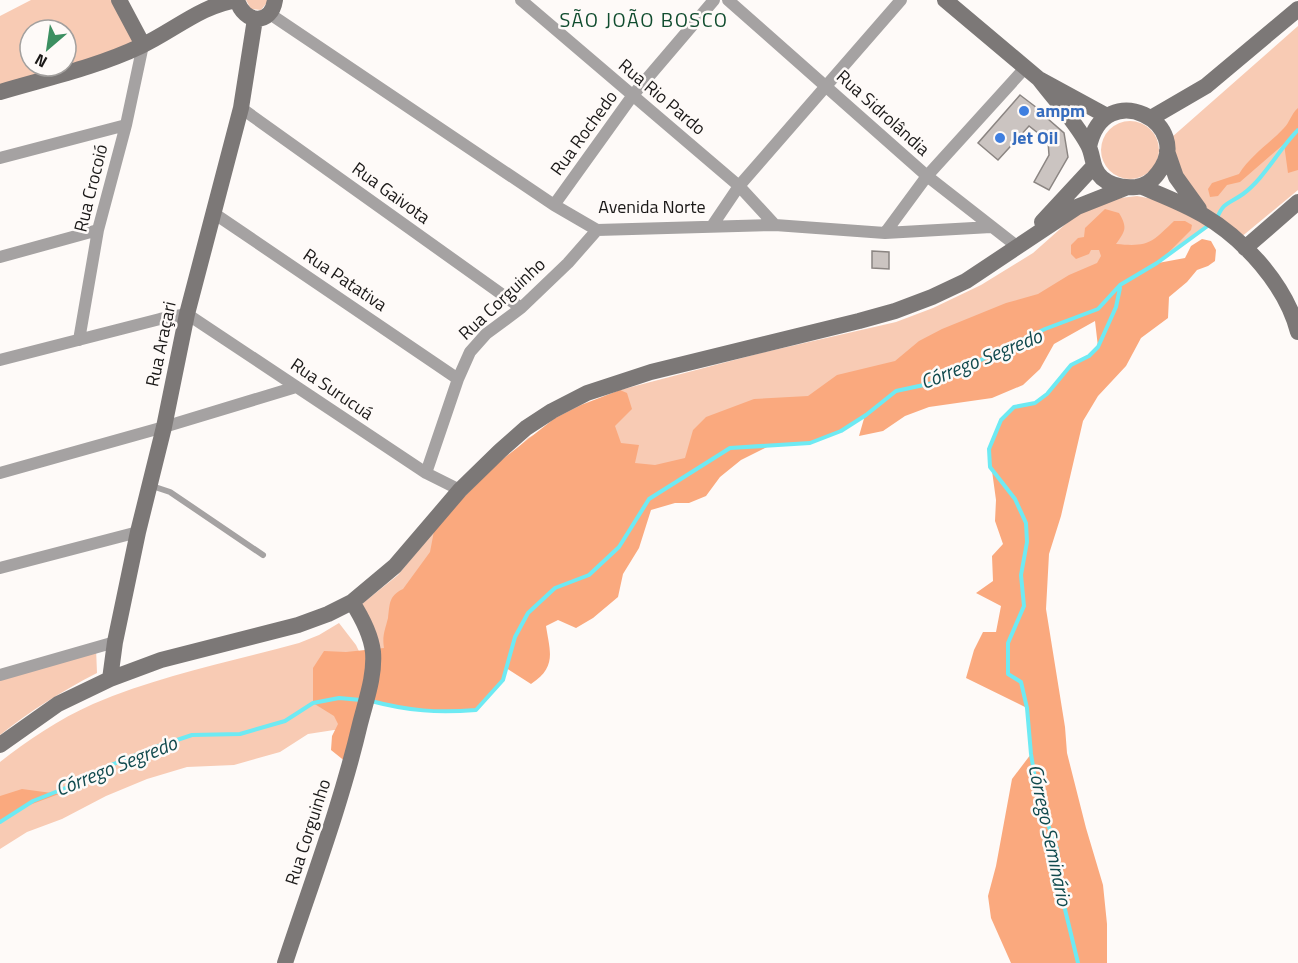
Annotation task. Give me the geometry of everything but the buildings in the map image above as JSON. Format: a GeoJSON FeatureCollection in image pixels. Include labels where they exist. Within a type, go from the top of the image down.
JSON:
{"type":"FeatureCollection","features":[{"type":"Feature","properties":{"kind":"main road"},"geometry":{"type":"LineString","coordinates":[[119,0],[143,45]]}},
{"type":"Feature","properties":{"kind":"main road"},"geometry":{"type":"LineString","coordinates":[[0,92],[93,64],[143,45],[203,11],[225,2],[237,0],[240,9],[247,16],[267,11]]}},
{"type":"Feature","properties":{"kind":"main road"},"geometry":{"type":"LineString","coordinates":[[945,0],[1039,79],[1107,116]]}},
{"type":"Feature","properties":{"kind":"main road"},"geometry":{"type":"LineString","coordinates":[[1151,118],[1206,86],[1298,9]]}},
{"type":"Feature","properties":{"kind":"main road","name":"Rua Araçari"},"geometry":{"type":"LineString","coordinates":[[110,679],[115,642],[138,532],[164,427],[187,314],[212,212],[267,11]]}},
{"type":"Feature","properties":{"kind":"main road"},"geometry":{"type":"LineString","coordinates":[[1039,79],[1089,147],[1093,167],[1101,177],[1112,184],[1132,187],[1208,218]]}},
{"type":"Feature","properties":{"kind":"main road"},"geometry":{"type":"LineString","coordinates":[[1089,147],[1098,124],[1107,116],[1118,111],[1129,110],[1141,112],[1151,118],[1164,133],[1167,151],[1176,177],[1186,192],[1208,218],[1245,248],[1271,275],[1286,301],[1298,332]]}},
{"type":"Feature","properties":{"kind":"main road"},"geometry":{"type":"LineString","coordinates":[[0,745],[58,704],[110,679],[161,660],[298,625],[352,602],[395,566],[460,490],[500,451],[526,428],[552,411],[587,393],[651,372],[896,311],[932,297],[966,281],[1077,207],[1154,179],[1163,167],[1167,151]]}},
{"type":"Feature","properties":{"kind":"main road"},"geometry":{"type":"LineString","coordinates":[[1020,245],[1093,167]]}},
{"type":"Feature","properties":{"kind":"main road"},"geometry":{"type":"LineString","coordinates":[[1245,248],[1298,202]]}},
{"type":"Feature","properties":{"kind":"main road","name":"Rua Corguinho"},"geometry":{"type":"LineString","coordinates":[[285,963],[351,762],[373,668],[373,651],[360,616],[352,602]]}},
{"type":"Feature","properties":{"kind":"street","name":"Rua Rochedo"},"geometry":{"type":"LineString","coordinates":[[554,205],[633,95],[714,0]]}},
{"type":"Feature","properties":{"kind":"street","name":"Rua Sidrolândia"},"geometry":{"type":"LineString","coordinates":[[728,0],[927,176],[991,227],[1020,245]]}},
{"type":"Feature","properties":{"kind":"street"},"geometry":{"type":"LineString","coordinates":[[712,226],[739,186],[901,0]]}},
{"type":"Feature","properties":{"kind":"street","name":"Rua Rio Pardo"},"geometry":{"type":"LineString","coordinates":[[529,2],[739,186],[776,225]]}},
{"type":"Feature","properties":{"kind":"street","name":"Avenida Norte"},"geometry":{"type":"LineString","coordinates":[[267,11],[554,205],[597,230],[776,225],[885,233],[991,227]]}},
{"type":"Feature","properties":{"kind":"street","name":"Rua Crocoió"},"geometry":{"type":"LineString","coordinates":[[79,340],[98,230],[126,125],[143,45]]}},
{"type":"Feature","properties":{"kind":"street"},"geometry":{"type":"LineString","coordinates":[[885,233],[927,176],[1025,68]]}},
{"type":"Feature","properties":{"kind":"street","name":"Rua Gaivota"},"geometry":{"type":"LineString","coordinates":[[241,108],[521,308]]}},
{"type":"Feature","properties":{"kind":"street"},"geometry":{"type":"LineString","coordinates":[[0,158],[126,125]]}},
{"type":"Feature","properties":{"kind":"street","name":"Rua Patativa"},"geometry":{"type":"LineString","coordinates":[[212,212],[458,379]]}},
{"type":"Feature","properties":{"kind":"street"},"geometry":{"type":"LineString","coordinates":[[0,257],[98,230]]}},
{"type":"Feature","properties":{"kind":"street","name":"Rua Corguinho"},"geometry":{"type":"LineString","coordinates":[[426,473],[458,379],[470,352],[486,334],[521,308],[568,263],[597,230]]}},
{"type":"Feature","properties":{"kind":"street"},"geometry":{"type":"LineString","coordinates":[[0,360],[187,314]]}},
{"type":"Feature","properties":{"kind":"street","name":"Rua Surucuá"},"geometry":{"type":"LineString","coordinates":[[187,314],[426,473],[460,490]]}},
{"type":"Feature","properties":{"kind":"street"},"geometry":{"type":"LineString","coordinates":[[0,472],[164,427],[296,387]]}},
{"type":"Feature","properties":{"kind":"street"},"geometry":{"type":"LineString","coordinates":[[0,568],[138,532]]}},
{"type":"Feature","properties":{"kind":"street"},"geometry":{"type":"LineString","coordinates":[[0,675],[115,642]]}},
{"type":"Feature","properties":{"kind":"lane"},"geometry":{"type":"LineString","coordinates":[[149,486],[170,492],[263,555]]}},
{"type":"Feature","properties":{"kind":"shaded area"},"geometry":{"type":"Polygon","coordinates":[[[31,0],[113,0],[137,44],[78,63],[78,18],[18,18],[18,78],[29,78],[0,87],[0,16],[31,0]]]}},
{"type":"Feature","properties":{"kind":"shaded area"},"geometry":{"type":"Polygon","coordinates":[[[246,0],[269,0],[261,10],[251,9],[246,0]]]}},
{"type":"Feature","properties":{"kind":"shaded area"},"geometry":{"type":"Polygon","coordinates":[[[1298,26],[1298,190],[1240,238],[1194,199],[1176,169],[1172,137],[1298,26]]]}},
{"type":"Feature","properties":{"kind":"shaded area"},"geometry":{"type":"Polygon","coordinates":[[[1298,108],[1298,170],[1288,173],[1284,144],[1240,182],[1227,185],[1218,196],[1210,197],[1208,189],[1212,183],[1239,174],[1255,155],[1284,128],[1298,108]]]}},
{"type":"Feature","properties":{"kind":"shaded area"},"geometry":{"type":"Polygon","coordinates":[[[1130,121],[1146,126],[1154,134],[1159,150],[1154,166],[1146,174],[1130,179],[1114,174],[1106,166],[1101,150],[1106,134],[1114,126],[1130,121]]]}},
{"type":"Feature","properties":{"kind":"shaded area"},"geometry":{"type":"Polygon","coordinates":[[[1137,196],[1153,199],[1211,223],[1157,263],[896,391],[841,431],[810,443],[771,445],[650,499],[515,637],[503,680],[476,710],[422,710],[369,701],[362,731],[334,730],[308,734],[280,752],[234,765],[187,767],[147,779],[106,796],[62,819],[27,832],[0,849],[0,762],[44,730],[80,710],[169,677],[299,643],[339,623],[356,645],[367,668],[374,672],[358,607],[398,575],[434,531],[528,438],[620,390],[761,353],[896,322],[933,308],[981,285],[1033,253],[1077,214],[1120,198],[1137,196]]]}},
{"type":"Feature","properties":{"kind":"shaded area"},"geometry":{"type":"Polygon","coordinates":[[[1105,209],[1119,213],[1124,222],[1123,232],[1116,244],[1136,245],[1149,242],[1174,221],[1185,221],[1192,225],[1191,230],[1158,263],[1185,258],[1191,246],[1202,239],[1211,241],[1216,250],[1215,261],[1197,270],[1169,297],[1168,318],[1141,338],[1126,366],[1098,396],[1083,421],[1061,516],[1049,554],[1046,609],[1067,753],[1103,885],[1107,924],[1107,963],[1011,963],[991,918],[988,896],[996,866],[1012,779],[1031,754],[1027,708],[966,678],[974,650],[983,632],[996,632],[1001,606],[976,593],[993,581],[992,556],[1003,544],[995,521],[996,500],[989,449],[1001,420],[1014,407],[1035,403],[1047,394],[1071,365],[1089,356],[1098,347],[1095,321],[1054,344],[1040,369],[1023,385],[992,398],[929,407],[905,416],[883,431],[859,436],[865,415],[841,431],[810,443],[771,445],[741,460],[720,477],[706,496],[689,503],[675,503],[651,510],[639,548],[623,574],[618,597],[593,618],[576,628],[558,620],[546,626],[550,658],[545,671],[531,684],[506,668],[503,680],[476,710],[420,710],[365,701],[346,762],[331,750],[332,736],[338,724],[334,716],[313,703],[313,668],[324,651],[346,652],[384,648],[391,601],[403,589],[430,552],[434,531],[499,462],[555,418],[620,390],[627,393],[632,409],[615,426],[621,443],[639,445],[635,463],[655,465],[685,458],[693,430],[706,417],[754,399],[808,396],[837,375],[895,361],[919,341],[942,329],[1006,303],[1038,294],[1069,275],[1097,263],[1101,256],[1099,250],[1091,250],[1089,254],[1076,259],[1071,254],[1071,245],[1078,238],[1084,237],[1085,228],[1105,209]]]}},
{"type":"Feature","properties":{"kind":"shaded area"},"geometry":{"type":"Polygon","coordinates":[[[96,648],[97,673],[47,702],[0,735],[0,680],[96,648]]]}},
{"type":"Feature","properties":{"kind":"shaded area"},"geometry":{"type":"Polygon","coordinates":[[[22,789],[59,794],[24,807],[0,822],[0,796],[22,789]]]}},
{"type":"Feature","properties":{"kind":"waterway","name":"Córrego Segredo"},"geometry":{"type":"LineString","coordinates":[[1217,218],[1225,206],[1251,188],[1298,130]]}},
{"type":"Feature","properties":{"kind":"waterway","name":"Córrego Segredo"},"geometry":{"type":"LineString","coordinates":[[371,701],[423,710],[476,710],[503,680],[515,637],[528,613],[555,588],[589,575],[619,547],[649,499],[730,448],[810,443],[841,431],[896,391],[933,383],[1045,329],[1098,309],[1120,285],[1157,263],[1209,225]]}},
{"type":"Feature","properties":{"kind":"waterway","name":"Córrego Seminário"},"geometry":{"type":"LineString","coordinates":[[1078,963],[1062,897],[1057,849],[1038,797],[1027,708],[1021,682],[1008,674],[1008,643],[1024,606],[1021,575],[1027,542],[1026,523],[1015,499],[990,467],[989,449],[1001,420],[1014,407],[1035,403],[1047,394],[1071,365],[1089,356],[1098,347],[1116,307],[1120,288]]}},
{"type":"Feature","properties":{"kind":"waterway","name":"Córrego Segredo"},"geometry":{"type":"LineString","coordinates":[[0,822],[33,801],[153,748],[192,735],[240,734],[285,721],[313,703],[339,698],[361,700]]}},
{"type":"Feature","properties":{"kind":"place","name":"ampm"},"geometry":{"type":"Point","coordinates":[1024,111]}},
{"type":"Feature","properties":{"kind":"place","name":"Jet Oil"},"geometry":{"type":"Point","coordinates":[1000,138]}},
{"type":"Feature","properties":{"kind":"district","name":"SÃO JOÃO BOSCO"},"geometry":{"type":"Point","coordinates":[644,20]}}]}
